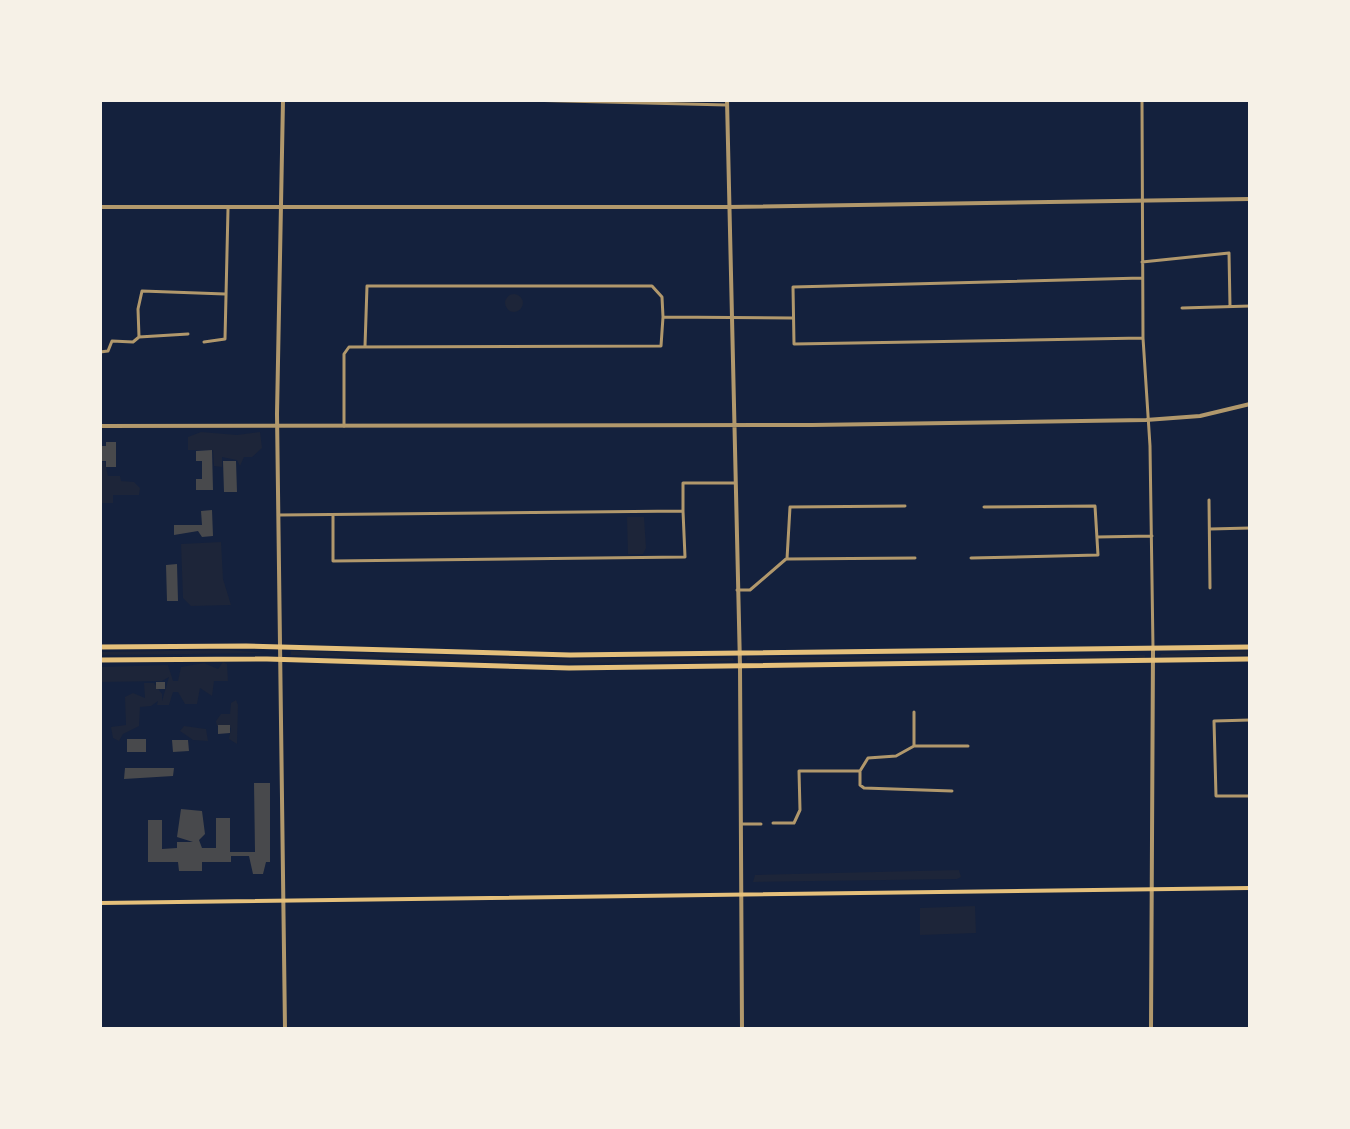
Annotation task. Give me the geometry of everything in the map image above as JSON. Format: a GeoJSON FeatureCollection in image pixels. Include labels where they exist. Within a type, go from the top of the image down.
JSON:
{"type":"FeatureCollection","features":[{"type":"Feature","properties":{"kind":"main road"},"geometry":{"type":"LineString","coordinates":[[100,647],[278,647],[570,655],[1250,647]]}},
{"type":"Feature","properties":{"kind":"main road"},"geometry":{"type":"LineString","coordinates":[[100,660],[279,659],[569,668],[1250,659]]}},
{"type":"Feature","properties":{"kind":"main road"},"geometry":{"type":"LineString","coordinates":[[100,903],[1250,888]]}},
{"type":"Feature","properties":{"kind":"street"},"geometry":{"type":"LineString","coordinates":[[283,100],[277,426],[285,1029]]}},
{"type":"Feature","properties":{"kind":"street"},"geometry":{"type":"LineString","coordinates":[[524,100],[727,102],[740,653],[742,1029]]}},
{"type":"Feature","properties":{"kind":"street"},"geometry":{"type":"LineString","coordinates":[[782,100],[820,100]]}},
{"type":"Feature","properties":{"kind":"street"},"geometry":{"type":"LineString","coordinates":[[1142,100],[1143,338],[1152,536],[1151,1029]]}},
{"type":"Feature","properties":{"kind":"street"},"geometry":{"type":"LineString","coordinates":[[100,207],[729,207],[1250,199]]}},
{"type":"Feature","properties":{"kind":"street"},"geometry":{"type":"LineString","coordinates":[[204,342],[225,339],[228,207]]}},
{"type":"Feature","properties":{"kind":"street"},"geometry":{"type":"LineString","coordinates":[[1142,262],[1229,253],[1230,306]]}},
{"type":"Feature","properties":{"kind":"street"},"geometry":{"type":"LineString","coordinates":[[1142,278],[793,287],[794,344],[1143,338]]}},
{"type":"Feature","properties":{"kind":"street"},"geometry":{"type":"LineString","coordinates":[[344,426],[344,354],[349,347],[365,347],[661,346],[662,297],[652,286],[367,286],[365,347]]}},
{"type":"Feature","properties":{"kind":"street"},"geometry":{"type":"LineString","coordinates":[[139,337],[138,309],[142,291],[225,294]]}},
{"type":"Feature","properties":{"kind":"street"},"geometry":{"type":"LineString","coordinates":[[1182,308],[1250,306]]}},
{"type":"Feature","properties":{"kind":"street"},"geometry":{"type":"LineString","coordinates":[[663,317],[794,318]]}},
{"type":"Feature","properties":{"kind":"street"},"geometry":{"type":"LineString","coordinates":[[100,352],[108,351],[112,341],[133,342],[139,337],[188,334]]}},
{"type":"Feature","properties":{"kind":"street"},"geometry":{"type":"LineString","coordinates":[[100,426],[734,426],[1146,420],[1200,416],[1250,404]]}},
{"type":"Feature","properties":{"kind":"street"},"geometry":{"type":"LineString","coordinates":[[333,515],[333,561],[682,560],[683,483],[735,483]]}},
{"type":"Feature","properties":{"kind":"street"},"geometry":{"type":"LineString","coordinates":[[1209,500],[1210,588]]}},
{"type":"Feature","properties":{"kind":"street"},"geometry":{"type":"LineString","coordinates":[[787,559],[790,507],[905,506]]}},
{"type":"Feature","properties":{"kind":"street"},"geometry":{"type":"LineString","coordinates":[[971,558],[1098,555],[1095,506],[984,507]]}},
{"type":"Feature","properties":{"kind":"street"},"geometry":{"type":"LineString","coordinates":[[279,515],[683,511]]}},
{"type":"Feature","properties":{"kind":"street"},"geometry":{"type":"LineString","coordinates":[[1209,529],[1250,528]]}},
{"type":"Feature","properties":{"kind":"street"},"geometry":{"type":"LineString","coordinates":[[1097,537],[1152,536]]}},
{"type":"Feature","properties":{"kind":"street"},"geometry":{"type":"LineString","coordinates":[[737,590],[750,590],[787,559],[915,558]]}},
{"type":"Feature","properties":{"kind":"street"},"geometry":{"type":"LineString","coordinates":[[914,712],[914,746]]}},
{"type":"Feature","properties":{"kind":"street"},"geometry":{"type":"LineString","coordinates":[[1250,720],[1214,721],[1216,796],[1250,796]]}},
{"type":"Feature","properties":{"kind":"street"},"geometry":{"type":"LineString","coordinates":[[952,791],[864,788],[860,785],[860,771],[868,758],[896,756],[914,746],[968,746]]}},
{"type":"Feature","properties":{"kind":"street"},"geometry":{"type":"LineString","coordinates":[[773,823],[794,823],[800,810],[799,771],[860,771]]}},
{"type":"Feature","properties":{"kind":"street"},"geometry":{"type":"LineString","coordinates":[[741,824],[761,824]]}},
{"type":"Feature","properties":{"kind":"shaded area"},"geometry":{"type":"Polygon","coordinates":[[[510,294],[518,294],[523,303],[521,310],[510,312],[505,307],[505,299],[510,294]]]}},
{"type":"Feature","properties":{"kind":"shaded area"},"geometry":{"type":"Polygon","coordinates":[[[201,432],[237,435],[260,432],[262,448],[252,457],[244,457],[240,466],[237,460],[222,457],[222,467],[214,466],[213,450],[188,450],[188,437],[201,432]]]}},
{"type":"Feature","properties":{"kind":"shaded area"},"geometry":{"type":"Polygon","coordinates":[[[100,462],[105,462],[108,476],[120,476],[121,481],[134,482],[140,488],[139,495],[113,495],[113,503],[100,503],[100,462]]]}},
{"type":"Feature","properties":{"kind":"shaded area"},"geometry":{"type":"Polygon","coordinates":[[[627,517],[644,517],[646,548],[643,554],[628,554],[627,517]]]}},
{"type":"Feature","properties":{"kind":"shaded area"},"geometry":{"type":"Polygon","coordinates":[[[221,542],[223,579],[231,605],[191,606],[183,598],[181,544],[221,542]]]}},
{"type":"Feature","properties":{"kind":"shaded area"},"geometry":{"type":"Polygon","coordinates":[[[228,650],[269,653],[100,655],[100,652],[228,650]]]}},
{"type":"Feature","properties":{"kind":"shaded area"},"geometry":{"type":"Polygon","coordinates":[[[291,651],[570,659],[733,658],[734,661],[570,663],[291,655],[291,651]]]}},
{"type":"Feature","properties":{"kind":"shaded area"},"geometry":{"type":"Polygon","coordinates":[[[1250,651],[1250,655],[1160,657],[1161,654],[1250,651]]]}},
{"type":"Feature","properties":{"kind":"shaded area"},"geometry":{"type":"Polygon","coordinates":[[[1145,655],[1145,658],[746,660],[747,657],[1145,655]]]}},
{"type":"Feature","properties":{"kind":"shaded area"},"geometry":{"type":"Polygon","coordinates":[[[223,662],[227,664],[228,681],[214,681],[212,696],[200,688],[197,704],[185,704],[178,692],[173,692],[169,705],[157,705],[158,701],[151,706],[140,707],[139,726],[123,734],[119,741],[113,738],[111,727],[126,725],[125,697],[133,693],[145,698],[144,683],[154,683],[162,694],[162,701],[169,677],[162,681],[100,682],[100,667],[168,665],[173,681],[178,681],[181,667],[204,663],[218,669],[223,662]]]}},
{"type":"Feature","properties":{"kind":"shaded area"},"geometry":{"type":"Polygon","coordinates":[[[236,700],[237,744],[229,739],[231,728],[217,726],[216,721],[221,714],[230,714],[231,703],[236,700]]]}},
{"type":"Feature","properties":{"kind":"shaded area"},"geometry":{"type":"Polygon","coordinates":[[[184,726],[206,729],[208,741],[193,740],[180,731],[184,726]]]}},
{"type":"Feature","properties":{"kind":"shaded area"},"geometry":{"type":"Polygon","coordinates":[[[959,870],[961,877],[957,879],[753,882],[755,875],[959,870]]]}},
{"type":"Feature","properties":{"kind":"shaded area"},"geometry":{"type":"Polygon","coordinates":[[[975,906],[976,933],[920,935],[920,908],[975,906]]]}},
{"type":"Feature","properties":{"kind":"building"},"geometry":{"type":"Polygon","coordinates":[[[106,442],[116,442],[116,467],[106,467],[106,461],[100,461],[100,446],[106,446],[106,442]]]}},
{"type":"Feature","properties":{"kind":"building"},"geometry":{"type":"Polygon","coordinates":[[[212,450],[213,490],[196,490],[196,479],[202,479],[202,461],[196,461],[196,451],[212,450]]]}},
{"type":"Feature","properties":{"kind":"building"},"geometry":{"type":"Polygon","coordinates":[[[223,461],[236,461],[237,492],[224,492],[223,461]]]}},
{"type":"Feature","properties":{"kind":"building"},"geometry":{"type":"Polygon","coordinates":[[[212,510],[213,536],[202,537],[198,531],[174,535],[174,525],[202,525],[201,511],[212,510]]]}},
{"type":"Feature","properties":{"kind":"building"},"geometry":{"type":"Polygon","coordinates":[[[177,564],[178,601],[167,601],[166,565],[177,564]]]}},
{"type":"Feature","properties":{"kind":"building"},"geometry":{"type":"Polygon","coordinates":[[[156,682],[165,682],[165,689],[156,689],[156,682]]]}},
{"type":"Feature","properties":{"kind":"building"},"geometry":{"type":"Polygon","coordinates":[[[218,725],[230,725],[230,733],[218,734],[218,725]]]}},
{"type":"Feature","properties":{"kind":"building"},"geometry":{"type":"Polygon","coordinates":[[[127,739],[146,739],[146,752],[127,752],[127,739]]]}},
{"type":"Feature","properties":{"kind":"building"},"geometry":{"type":"Polygon","coordinates":[[[172,740],[188,740],[189,751],[173,752],[172,740]]]}},
{"type":"Feature","properties":{"kind":"building"},"geometry":{"type":"Polygon","coordinates":[[[125,768],[174,768],[173,776],[124,779],[125,768]]]}},
{"type":"Feature","properties":{"kind":"building"},"geometry":{"type":"Polygon","coordinates":[[[254,783],[270,783],[270,862],[266,862],[263,874],[253,874],[249,856],[231,856],[231,862],[202,862],[202,871],[179,871],[178,862],[148,862],[148,820],[162,820],[162,849],[177,848],[177,842],[193,842],[177,837],[181,809],[202,811],[205,834],[199,840],[202,848],[216,848],[216,818],[230,818],[230,852],[255,852],[254,783]]]}}]}
